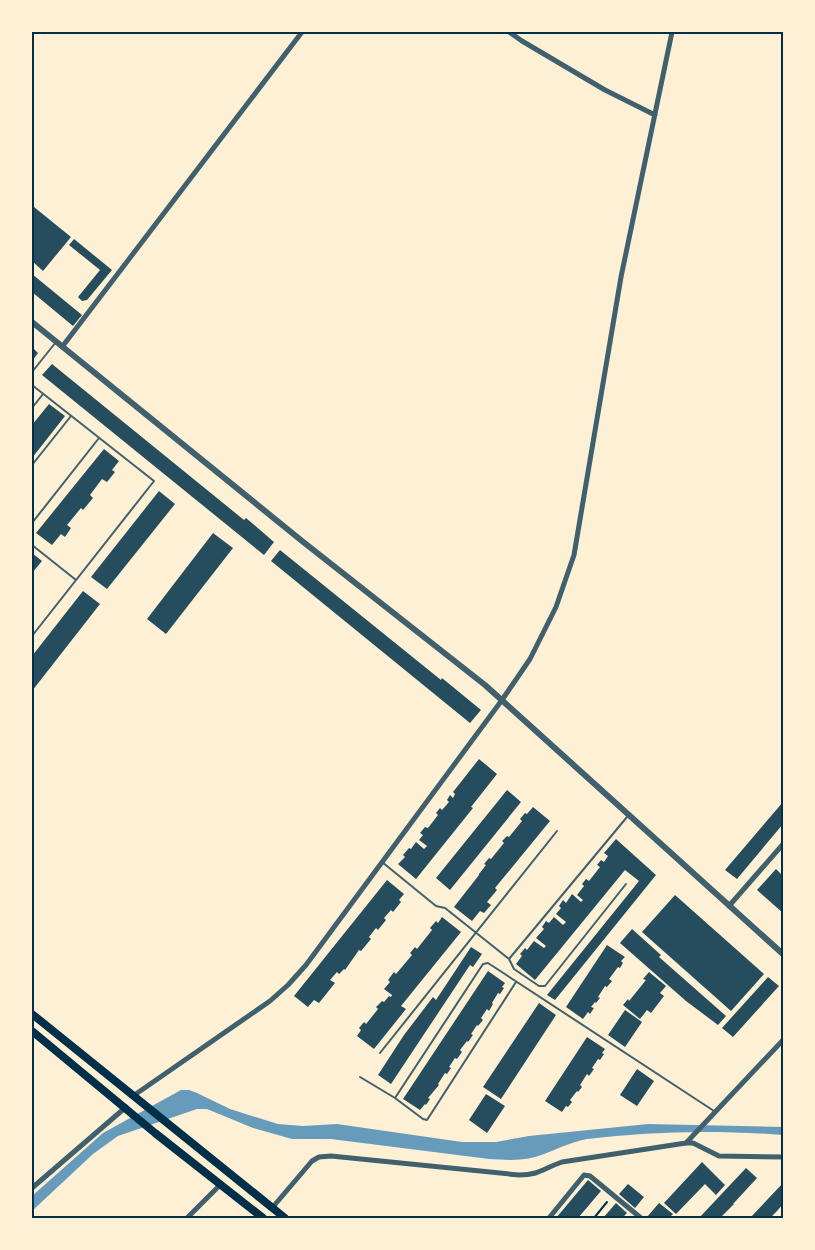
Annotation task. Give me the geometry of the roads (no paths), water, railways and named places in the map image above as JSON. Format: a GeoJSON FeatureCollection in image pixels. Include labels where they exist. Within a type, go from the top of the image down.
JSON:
{"type":"FeatureCollection","features":[{"type":"Feature","properties":{"kind":"main road"},"geometry":{"type":"LineString","coordinates":[[32,1014],[285,1218]]}},
{"type":"Feature","properties":{"kind":"main road"},"geometry":{"type":"LineString","coordinates":[[32,1031],[155,1133],[263,1218]]}},
{"type":"Feature","properties":{"kind":"street"},"geometry":{"type":"LineString","coordinates":[[62,347],[302,32]]}},
{"type":"Feature","properties":{"kind":"street"},"geometry":{"type":"LineString","coordinates":[[509,32],[605,90],[655,115]]}},
{"type":"Feature","properties":{"kind":"street"},"geometry":{"type":"LineString","coordinates":[[133,1096],[270,1001],[288,986],[306,965],[530,659],[556,607],[574,555],[621,277],[672,32]]}},
{"type":"Feature","properties":{"kind":"street"},"geometry":{"type":"LineString","coordinates":[[32,322],[302,541],[485,685],[783,955]]}},
{"type":"Feature","properties":{"kind":"street"},"geometry":{"type":"LineString","coordinates":[[729,906],[783,843]]}},
{"type":"Feature","properties":{"kind":"street"},"geometry":{"type":"LineString","coordinates":[[686,1143],[783,1039]]}},
{"type":"Feature","properties":{"kind":"street"},"geometry":{"type":"LineString","coordinates":[[32,1188],[128,1109]]}},
{"type":"Feature","properties":{"kind":"street"},"geometry":{"type":"LineString","coordinates":[[272,1208],[312,1161],[320,1157],[331,1156],[519,1176],[540,1173],[562,1162],[686,1143],[693,1143],[719,1156],[783,1157]]}},
{"type":"Feature","properties":{"kind":"street"},"geometry":{"type":"LineString","coordinates":[[549,1218],[584,1175],[590,1176],[641,1218]]}},
{"type":"Feature","properties":{"kind":"street"},"geometry":{"type":"LineString","coordinates":[[187,1218],[221,1184]]}},
{"type":"Feature","properties":{"kind":"lane"},"geometry":{"type":"LineString","coordinates":[[32,372],[56,342]]}},
{"type":"Feature","properties":{"kind":"lane"},"geometry":{"type":"LineString","coordinates":[[32,385],[154,482],[32,636]]}},
{"type":"Feature","properties":{"kind":"lane"},"geometry":{"type":"LineString","coordinates":[[32,408],[43,394]]}},
{"type":"Feature","properties":{"kind":"lane"},"geometry":{"type":"LineString","coordinates":[[32,465],[71,416]]}},
{"type":"Feature","properties":{"kind":"lane"},"geometry":{"type":"LineString","coordinates":[[32,523],[99,438]]}},
{"type":"Feature","properties":{"kind":"lane"},"geometry":{"type":"LineString","coordinates":[[32,545],[76,580]]}},
{"type":"Feature","properties":{"kind":"lane"},"geometry":{"type":"LineString","coordinates":[[509,959],[628,814]]}},
{"type":"Feature","properties":{"kind":"lane"},"geometry":{"type":"LineString","coordinates":[[380,1053],[557,831]]}},
{"type":"Feature","properties":{"kind":"lane"},"geometry":{"type":"LineString","coordinates":[[382,862],[436,906],[445,908],[509,959],[514,969],[539,986],[545,986],[626,884]]}},
{"type":"Feature","properties":{"kind":"lane"},"geometry":{"type":"LineString","coordinates":[[395,1098],[483,964],[488,963],[716,1112]]}},
{"type":"Feature","properties":{"kind":"lane"},"geometry":{"type":"LineString","coordinates":[[360,1077],[427,1120],[516,982]]}},
{"type":"Feature","properties":{"kind":"water"},"geometry":{"type":"Polygon","coordinates":[[[181,1090],[189,1090],[230,1109],[278,1124],[303,1126],[337,1124],[462,1142],[496,1142],[529,1136],[648,1124],[783,1127],[783,1135],[685,1132],[611,1136],[580,1140],[529,1158],[501,1160],[331,1139],[292,1139],[253,1128],[207,1109],[197,1109],[118,1136],[93,1154],[32,1211],[32,1196],[103,1133],[181,1090]]]}}]}
